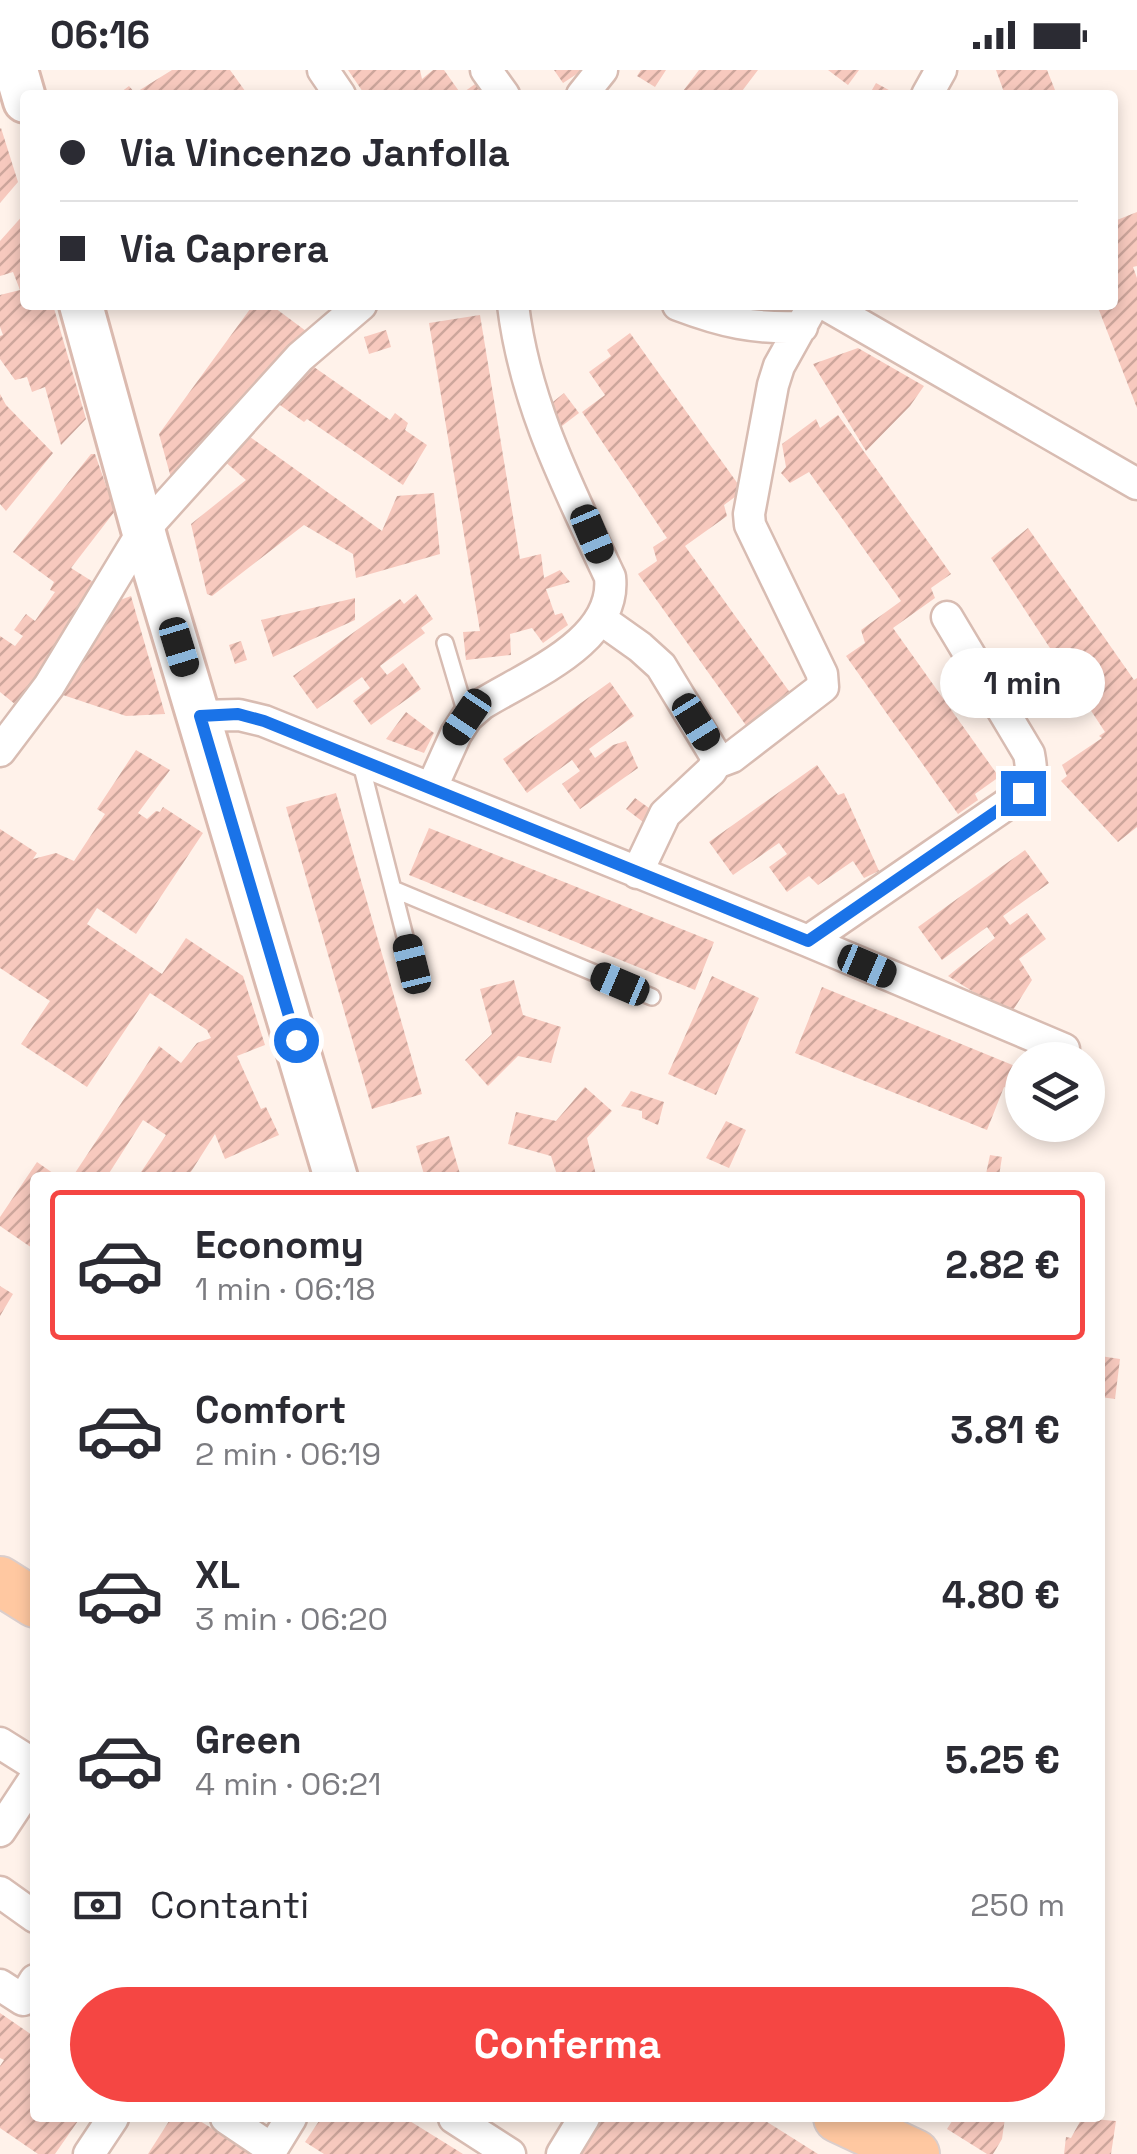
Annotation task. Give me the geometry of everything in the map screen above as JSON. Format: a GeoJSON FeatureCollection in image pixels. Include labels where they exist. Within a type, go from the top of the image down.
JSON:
{"type":"FeatureCollection","features":[{"type":"Feature","properties":{"kind":"main road"},"geometry":{"type":"LineString","coordinates":[[82,310],[334,1172]]}},
{"type":"Feature","properties":{"kind":"main road"},"geometry":{"type":"LineString","coordinates":[[0,1581],[30,1600]]}},
{"type":"Feature","properties":{"kind":"main road"},"geometry":{"type":"LineString","coordinates":[[846,2122],[911,2153]]}},
{"type":"Feature","properties":{"kind":"street"},"geometry":{"type":"LineString","coordinates":[[586,90],[602,70]]}},
{"type":"Feature","properties":{"kind":"street"},"geometry":{"type":"LineString","coordinates":[[0,751],[69,654],[144,531],[300,357],[355,310]]}},
{"type":"Feature","properties":{"kind":"street"},"geometry":{"type":"LineString","coordinates":[[432,787],[467,717],[582,642],[602,620],[612,591],[610,577],[554,458],[529,390],[514,310]]}},
{"type":"Feature","properties":{"kind":"street"},"geometry":{"type":"LineString","coordinates":[[692,310],[724,322],[766,328],[808,316]]}},
{"type":"Feature","properties":{"kind":"street"},"geometry":{"type":"LineString","coordinates":[[835,310],[1137,484]]}},
{"type":"Feature","properties":{"kind":"street"},"geometry":{"type":"LineString","coordinates":[[637,873],[665,814],[716,763],[732,758],[823,687],[822,674],[748,514],[772,385],[808,316]]}},
{"type":"Feature","properties":{"kind":"street"},"geometry":{"type":"LineString","coordinates":[[808,941],[1023,793],[1030,784],[1029,754],[947,617]]}},
{"type":"Feature","properties":{"kind":"street"},"geometry":{"type":"LineString","coordinates":[[602,620],[661,666],[713,749],[716,763]]}},
{"type":"Feature","properties":{"kind":"street"},"geometry":{"type":"LineString","coordinates":[[200,716],[238,714],[264,721],[1047,1042]]}},
{"type":"Feature","properties":{"kind":"street"},"geometry":{"type":"LineString","coordinates":[[0,1743],[30,1762]]}},
{"type":"Feature","properties":{"kind":"street"},"geometry":{"type":"LineString","coordinates":[[0,1831],[30,1786]]}},
{"type":"Feature","properties":{"kind":"street"},"geometry":{"type":"LineString","coordinates":[[0,1892],[30,1913]]}},
{"type":"Feature","properties":{"kind":"street"},"geometry":{"type":"LineString","coordinates":[[0,1986],[23,2000],[30,1988]]}},
{"type":"Feature","properties":{"kind":"street"},"geometry":{"type":"LineString","coordinates":[[89,2154],[110,2122]]}},
{"type":"Feature","properties":{"kind":"street"},"geometry":{"type":"LineString","coordinates":[[232,2122],[275,2152],[289,2122]]}},
{"type":"Feature","properties":{"kind":"street"},"geometry":{"type":"LineString","coordinates":[[464,2122],[500,2137]]}},
{"type":"Feature","properties":{"kind":"street"},"geometry":{"type":"LineString","coordinates":[[562,2154],[582,2122]]}},
{"type":"Feature","properties":{"kind":"lane"},"geometry":{"type":"LineString","coordinates":[[445,643],[467,717]]}},
{"type":"Feature","properties":{"kind":"lane"},"geometry":{"type":"LineString","coordinates":[[360,759],[412,964]]}},
{"type":"Feature","properties":{"kind":"lane"},"geometry":{"type":"LineString","coordinates":[[393,889],[652,998]]}},
{"type":"Feature","properties":{"kind":"building"},"geometry":{"type":"Polygon","coordinates":[[[172,70],[230,70],[244,90],[140,90],[172,70]]]}},
{"type":"Feature","properties":{"kind":"building"},"geometry":{"type":"Polygon","coordinates":[[[348,70],[420,70],[422,79],[433,70],[444,70],[458,90],[362,90],[348,70]]]}},
{"type":"Feature","properties":{"kind":"building"},"geometry":{"type":"Polygon","coordinates":[[[554,70],[583,70],[563,83],[554,70]]]}},
{"type":"Feature","properties":{"kind":"building"},"geometry":{"type":"Polygon","coordinates":[[[641,70],[666,70],[655,87],[637,76],[641,70]]]}},
{"type":"Feature","properties":{"kind":"building"},"geometry":{"type":"Polygon","coordinates":[[[699,70],[758,70],[743,90],[684,90],[699,70]]]}},
{"type":"Feature","properties":{"kind":"building"},"geometry":{"type":"Polygon","coordinates":[[[828,70],[859,70],[848,85],[828,70]]]}},
{"type":"Feature","properties":{"kind":"building"},"geometry":{"type":"Polygon","coordinates":[[[996,70],[1047,70],[1055,90],[1003,90],[996,70]]]}},
{"type":"Feature","properties":{"kind":"building"},"geometry":{"type":"Polygon","coordinates":[[[478,82],[484,90],[467,90],[478,82]]]}},
{"type":"Feature","properties":{"kind":"building"},"geometry":{"type":"Polygon","coordinates":[[[0,129],[18,182],[0,203],[0,129]]]}},
{"type":"Feature","properties":{"kind":"building"},"geometry":{"type":"Polygon","coordinates":[[[1137,212],[1137,266],[1133,267],[1137,278],[1137,408],[1099,310],[1118,310],[1118,220],[1137,212]]]}},
{"type":"Feature","properties":{"kind":"building"},"geometry":{"type":"Polygon","coordinates":[[[20,219],[20,290],[13,272],[0,276],[0,241],[20,219]]]}},
{"type":"Feature","properties":{"kind":"building"},"geometry":{"type":"Polygon","coordinates":[[[20,290],[20,310],[54,310],[86,419],[61,445],[45,387],[32,392],[27,377],[15,380],[0,359],[0,295],[20,290]]]}},
{"type":"Feature","properties":{"kind":"building"},"geometry":{"type":"Polygon","coordinates":[[[249,310],[278,310],[310,334],[171,478],[159,434],[249,310]]]}},
{"type":"Feature","properties":{"kind":"building"},"geometry":{"type":"Polygon","coordinates":[[[480,315],[520,559],[541,554],[544,578],[560,570],[570,582],[546,589],[555,615],[562,613],[568,625],[543,643],[532,628],[510,634],[511,655],[466,660],[463,632],[480,631],[429,323],[480,315]]]}},
{"type":"Feature","properties":{"kind":"building"},"geometry":{"type":"Polygon","coordinates":[[[386,330],[391,347],[369,354],[364,337],[386,330]]]}},
{"type":"Feature","properties":{"kind":"building"},"geometry":{"type":"Polygon","coordinates":[[[630,333],[743,491],[724,505],[727,516],[685,546],[791,694],[767,711],[770,718],[750,731],[638,574],[657,561],[653,547],[667,538],[582,412],[605,395],[589,372],[611,356],[607,350],[630,333]]]}},
{"type":"Feature","properties":{"kind":"building"},"geometry":{"type":"Polygon","coordinates":[[[858,348],[924,386],[866,451],[813,364],[858,348]]]}},
{"type":"Feature","properties":{"kind":"building"},"geometry":{"type":"Polygon","coordinates":[[[314,367],[390,420],[395,413],[408,423],[405,430],[427,445],[403,485],[277,403],[314,367]]]}},
{"type":"Feature","properties":{"kind":"building"},"geometry":{"type":"Polygon","coordinates":[[[564,393],[579,413],[558,429],[543,410],[564,393]]]}},
{"type":"Feature","properties":{"kind":"building"},"geometry":{"type":"Polygon","coordinates":[[[0,394],[53,453],[6,511],[0,504],[0,394]]]}},
{"type":"Feature","properties":{"kind":"building"},"geometry":{"type":"Polygon","coordinates":[[[838,415],[951,574],[931,588],[935,598],[893,628],[999,777],[975,794],[978,800],[958,814],[846,656],[865,643],[861,630],[901,601],[809,472],[790,483],[781,473],[786,467],[782,444],[816,419],[820,428],[838,415]]]}},
{"type":"Feature","properties":{"kind":"building"},"geometry":{"type":"Polygon","coordinates":[[[246,434],[382,531],[397,496],[434,493],[440,554],[356,578],[353,554],[304,525],[212,596],[207,594],[191,524],[246,480],[223,460],[246,434]]]}},
{"type":"Feature","properties":{"kind":"building"},"geometry":{"type":"Polygon","coordinates":[[[91,454],[95,454],[115,511],[71,568],[98,585],[21,709],[0,692],[0,636],[15,646],[23,636],[14,630],[26,614],[35,621],[55,592],[50,590],[54,582],[13,552],[91,454]]]}},
{"type":"Feature","properties":{"kind":"building"},"geometry":{"type":"Polygon","coordinates":[[[1028,528],[1134,680],[1137,678],[1137,827],[1118,842],[1061,781],[1067,776],[1062,765],[1105,732],[991,558],[1028,528]]]}},
{"type":"Feature","properties":{"kind":"building"},"geometry":{"type":"Polygon","coordinates":[[[416,594],[433,619],[421,628],[425,633],[380,666],[387,675],[403,663],[421,689],[371,725],[353,701],[370,688],[362,677],[317,709],[293,676],[400,599],[404,604],[416,594]]]}},
{"type":"Feature","properties":{"kind":"building"},"geometry":{"type":"Polygon","coordinates":[[[131,596],[165,714],[126,716],[60,694],[120,600],[131,596]]]}},
{"type":"Feature","properties":{"kind":"building"},"geometry":{"type":"Polygon","coordinates":[[[355,598],[355,620],[273,657],[261,620],[355,598]]]}},
{"type":"Feature","properties":{"kind":"building"},"geometry":{"type":"Polygon","coordinates":[[[241,641],[247,660],[235,664],[229,645],[241,641]]]}},
{"type":"Feature","properties":{"kind":"building"},"geometry":{"type":"Polygon","coordinates":[[[610,682],[634,716],[589,749],[595,758],[626,741],[638,768],[580,809],[562,784],[580,771],[572,760],[527,793],[503,759],[610,682]]]}},
{"type":"Feature","properties":{"kind":"building"},"geometry":{"type":"Polygon","coordinates":[[[406,712],[434,733],[424,753],[386,739],[406,712]]]}},
{"type":"Feature","properties":{"kind":"building"},"geometry":{"type":"Polygon","coordinates":[[[136,750],[170,770],[138,813],[147,819],[163,807],[203,833],[136,934],[97,908],[87,924],[162,974],[186,938],[243,976],[265,1045],[237,1056],[261,1109],[266,1107],[279,1135],[225,1159],[215,1134],[191,1172],[141,1172],[166,1135],[143,1120],[110,1172],[76,1172],[159,1046],[181,1063],[197,1043],[211,1038],[207,1030],[150,993],[87,1087],[21,1044],[50,1001],[0,968],[0,829],[37,853],[33,859],[56,853],[74,861],[105,814],[97,809],[136,750]]]}},
{"type":"Feature","properties":{"kind":"building"},"geometry":{"type":"Polygon","coordinates":[[[817,765],[838,795],[844,793],[879,871],[864,878],[853,861],[818,885],[809,876],[787,892],[769,867],[787,854],[779,843],[733,875],[709,842],[817,765]]]}},
{"type":"Feature","properties":{"kind":"building"},"geometry":{"type":"Polygon","coordinates":[[[336,793],[422,1094],[372,1109],[286,807],[336,793]]]}},
{"type":"Feature","properties":{"kind":"building"},"geometry":{"type":"Polygon","coordinates":[[[635,798],[649,808],[643,822],[626,809],[635,798]]]}},
{"type":"Feature","properties":{"kind":"building"},"geometry":{"type":"Polygon","coordinates":[[[429,828],[714,942],[695,990],[409,875],[429,828]]]}},
{"type":"Feature","properties":{"kind":"building"},"geometry":{"type":"Polygon","coordinates":[[[1025,850],[1049,883],[1003,916],[1010,925],[1027,913],[1046,939],[1019,959],[1032,980],[1010,1015],[948,976],[995,938],[987,927],[942,960],[918,927],[1025,850]]]}},
{"type":"Feature","properties":{"kind":"building"},"geometry":{"type":"Polygon","coordinates":[[[712,976],[759,998],[716,1095],[668,1074],[712,976]]]}},
{"type":"Feature","properties":{"kind":"building"},"geometry":{"type":"Polygon","coordinates":[[[514,980],[523,1015],[561,1027],[551,1063],[518,1056],[488,1086],[465,1060],[492,1034],[480,989],[514,980]]]}},
{"type":"Feature","properties":{"kind":"building"},"geometry":{"type":"Polygon","coordinates":[[[822,987],[1005,1062],[1005,1087],[987,1130],[795,1053],[822,987]]]}},
{"type":"Feature","properties":{"kind":"building"},"geometry":{"type":"Polygon","coordinates":[[[585,1087],[612,1111],[587,1138],[595,1172],[556,1172],[551,1156],[508,1144],[516,1112],[556,1121],[585,1087]]]}},
{"type":"Feature","properties":{"kind":"building"},"geometry":{"type":"Polygon","coordinates":[[[631,1091],[664,1102],[658,1125],[642,1118],[642,1111],[621,1106],[631,1091]]]}},
{"type":"Feature","properties":{"kind":"building"},"geometry":{"type":"Polygon","coordinates":[[[726,1121],[746,1130],[729,1168],[706,1158],[726,1121]]]}},
{"type":"Feature","properties":{"kind":"building"},"geometry":{"type":"Polygon","coordinates":[[[449,1136],[459,1172],[423,1172],[416,1146],[449,1136]]]}},
{"type":"Feature","properties":{"kind":"building"},"geometry":{"type":"Polygon","coordinates":[[[990,1155],[1002,1157],[1000,1172],[986,1172],[990,1155]]]}},
{"type":"Feature","properties":{"kind":"building"},"geometry":{"type":"Polygon","coordinates":[[[37,1162],[51,1172],[30,1172],[37,1162]]]}},
{"type":"Feature","properties":{"kind":"building"},"geometry":{"type":"Polygon","coordinates":[[[30,1172],[30,1247],[0,1226],[0,1217],[30,1172]]]}},
{"type":"Feature","properties":{"kind":"building"},"geometry":{"type":"Polygon","coordinates":[[[0,1286],[13,1294],[0,1316],[0,1286]]]}},
{"type":"Feature","properties":{"kind":"building"},"geometry":{"type":"Polygon","coordinates":[[[1105,1357],[1120,1359],[1115,1399],[1105,1398],[1105,1357]]]}},
{"type":"Feature","properties":{"kind":"building"},"geometry":{"type":"Polygon","coordinates":[[[0,2013],[30,2034],[30,2122],[77,2122],[55,2154],[38,2154],[0,2128],[0,2066],[4,2060],[0,2058],[0,2013]]]}},
{"type":"Feature","properties":{"kind":"building"},"geometry":{"type":"Polygon","coordinates":[[[1116,2121],[1111,2154],[1064,2154],[1066,2137],[1071,2138],[1080,2122],[1116,2121]]]}},
{"type":"Feature","properties":{"kind":"building"},"geometry":{"type":"Polygon","coordinates":[[[168,2122],[202,2122],[254,2154],[148,2154],[168,2122]]]}},
{"type":"Feature","properties":{"kind":"building"},"geometry":{"type":"Polygon","coordinates":[[[318,2122],[411,2122],[463,2154],[324,2154],[305,2142],[318,2122]]]}},
{"type":"Feature","properties":{"kind":"building"},"geometry":{"type":"Polygon","coordinates":[[[598,2122],[767,2122],[818,2154],[578,2154],[598,2122]]]}},
{"type":"Feature","properties":{"kind":"building"},"geometry":{"type":"Polygon","coordinates":[[[951,2122],[1004,2122],[1002,2139],[993,2154],[947,2129],[951,2122]]]}},
{"type":"Feature","properties":{"kind":"route"},"geometry":{"type":"LineString","coordinates":[[296,1040],[200,716],[238,714],[264,721],[808,941],[1023,793]]}}]}
